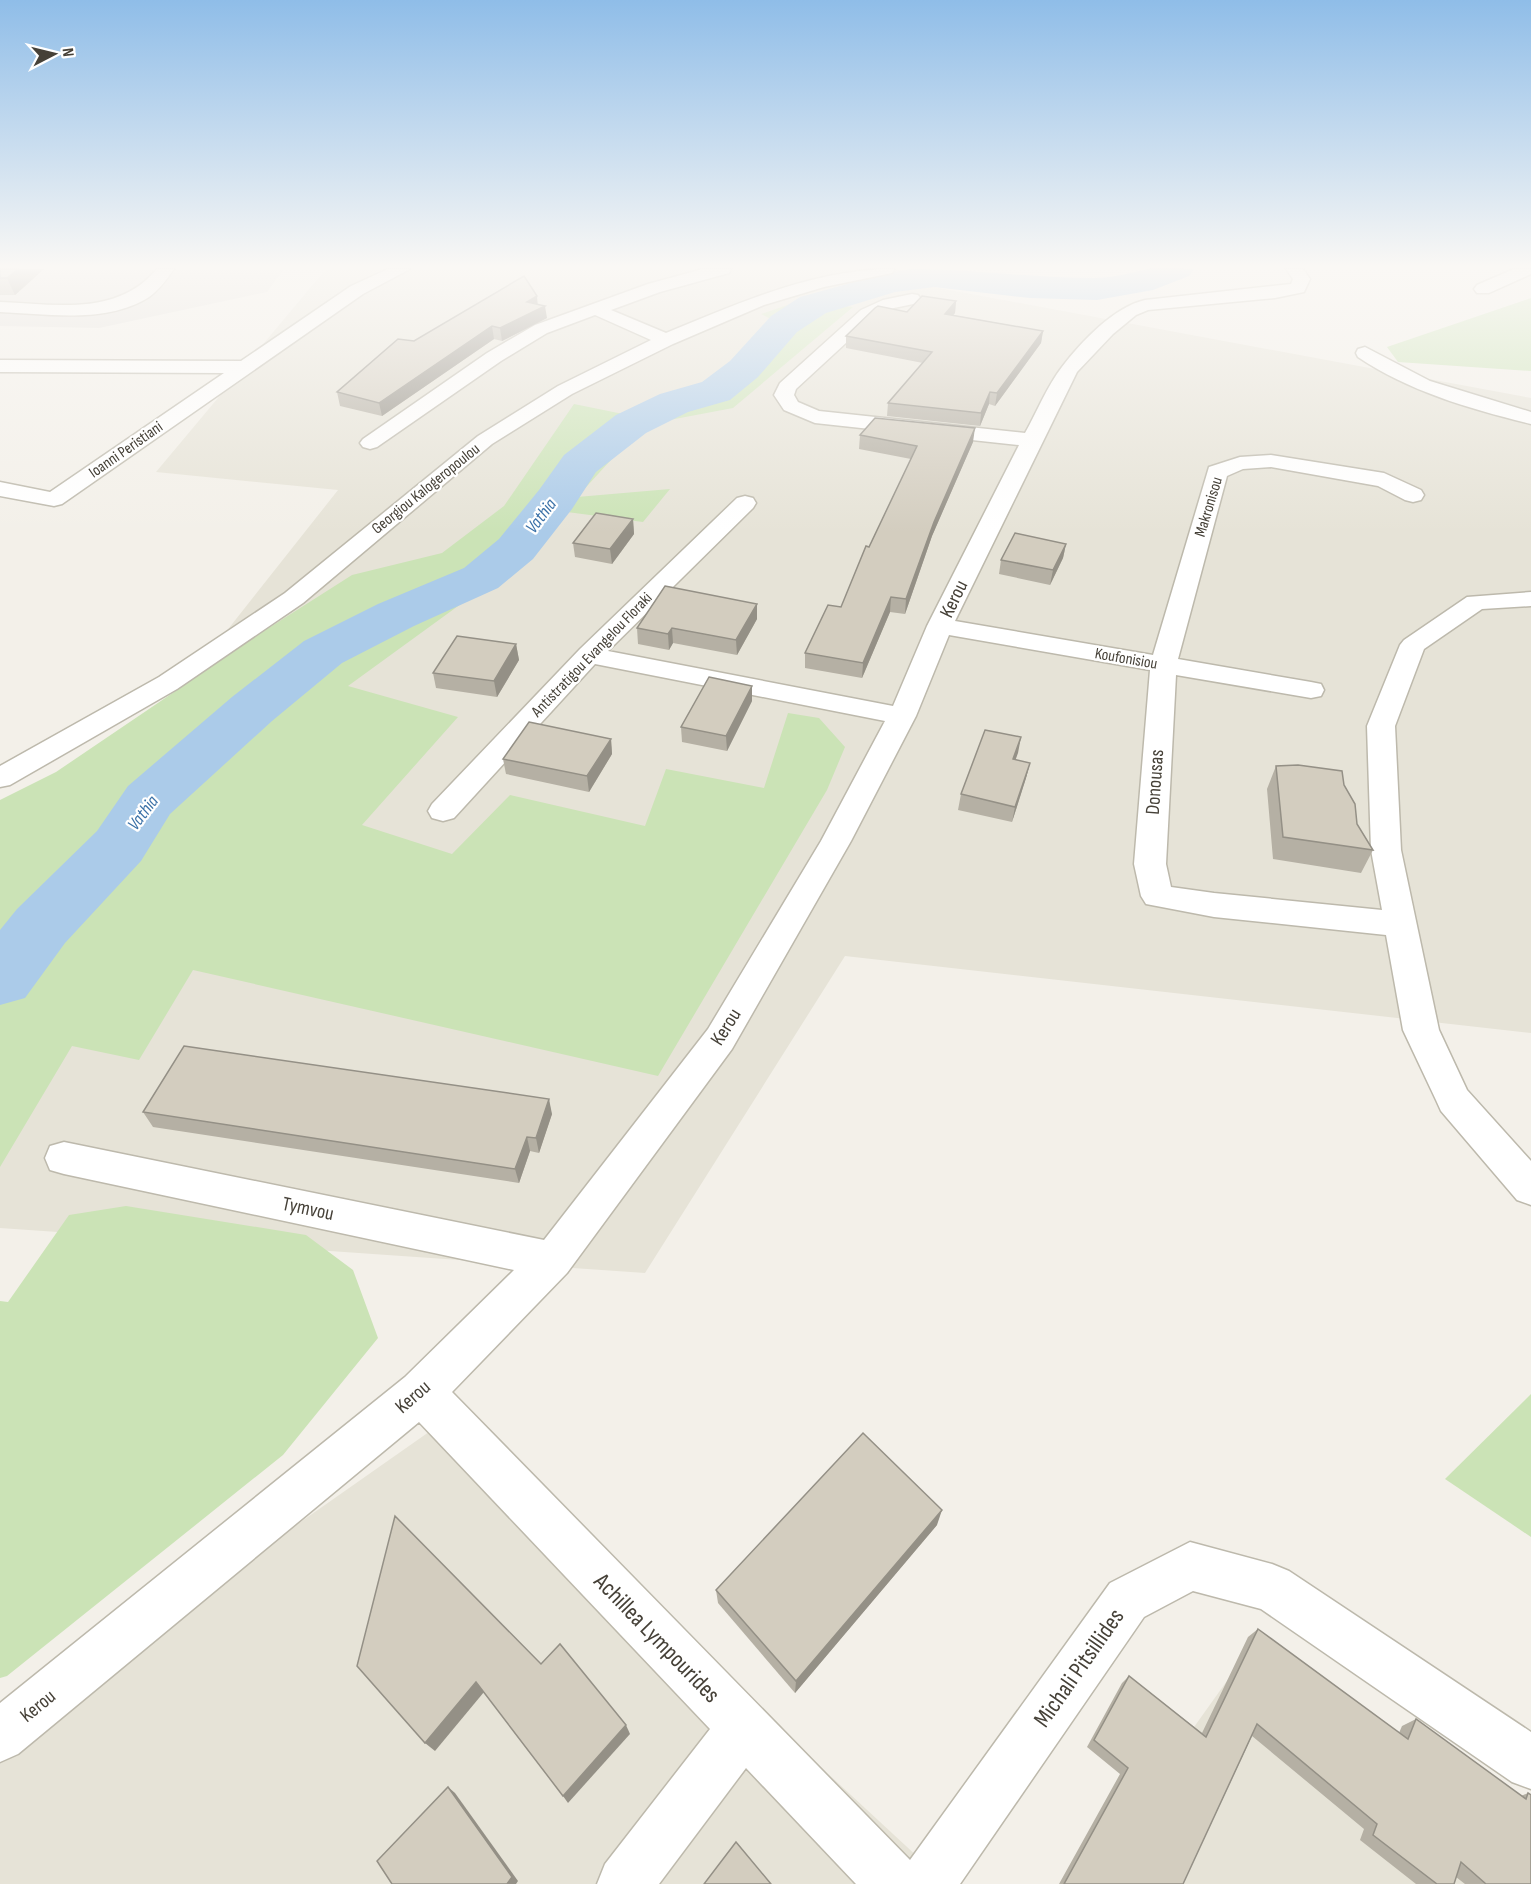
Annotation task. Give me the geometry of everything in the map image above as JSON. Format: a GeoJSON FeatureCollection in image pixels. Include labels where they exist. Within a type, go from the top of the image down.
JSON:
{"type":"FeatureCollection","features":[{"type":"Feature","properties":{"kind":"street","name":"Ioanni Peristiani"},"geometry":{"type":"LineString","coordinates":[[0,489],[54,499],[258,357]]}},
{"type":"Feature","properties":{"kind":"street"},"geometry":{"type":"LineString","coordinates":[[370,443],[494,357]]}},
{"type":"Feature","properties":{"kind":"street","name":"Georgiou Kalogeropoulou"},"geometry":{"type":"LineString","coordinates":[[0,778],[168,683],[294,597],[485,440],[565,390],[632,357]]}},
{"type":"Feature","properties":{"kind":"street"},"geometry":{"type":"LineString","coordinates":[[820,357],[787,387],[784,395],[792,405],[815,417],[1032,440]]}},
{"type":"Feature","properties":{"kind":"street","name":"Kerou"},"geometry":{"type":"LineString","coordinates":[[0,1737],[421,1392],[553,1260],[720,1039],[836,841],[902,716],[940,626],[1032,440],[1069,370],[1083,357]]}},
{"type":"Feature","properties":{"kind":"street"},"geometry":{"type":"LineString","coordinates":[[1370,357],[1385,369],[1407,379],[1531,418]]}},
{"type":"Feature","properties":{"kind":"street"},"geometry":{"type":"LineString","coordinates":[[0,366],[243,367]]}},
{"type":"Feature","properties":{"kind":"street","name":"Makronisou"},"geometry":{"type":"LineString","coordinates":[[1163,666],[1217,472],[1240,463],[1270,461],[1384,480],[1413,495]]}},
{"type":"Feature","properties":{"kind":"street","name":"Antistratigou Evangelou Floraki"},"geometry":{"type":"LineString","coordinates":[[443,811],[589,655],[745,502]]}},
{"type":"Feature","properties":{"kind":"street"},"geometry":{"type":"LineString","coordinates":[[1531,600],[1476,602],[1413,645],[1380,726],[1386,850],[1421,1030],[1454,1100],[1531,1188]]}},
{"type":"Feature","properties":{"kind":"street","name":"Koufonisiou"},"geometry":{"type":"LineString","coordinates":[[940,626],[1311,690]]}},
{"type":"Feature","properties":{"kind":"street"},"geometry":{"type":"LineString","coordinates":[[589,655],[902,716]]}},
{"type":"Feature","properties":{"kind":"street","name":"Donousas"},"geometry":{"type":"LineString","coordinates":[[1163,666],[1150,864],[1157,897],[1399,924]]}},
{"type":"Feature","properties":{"kind":"street","name":"Tymvou"},"geometry":{"type":"LineString","coordinates":[[64,1158],[553,1260]]}},
{"type":"Feature","properties":{"kind":"street","name":"Achillea Lympourides"},"geometry":{"type":"LineString","coordinates":[[421,1392],[894,1884]]}},
{"type":"Feature","properties":{"kind":"street","name":"Michali Pitsillides"},"geometry":{"type":"LineString","coordinates":[[927,1884],[1127,1600],[1190,1566],[1272,1588],[1531,1763]]}},
{"type":"Feature","properties":{"kind":"street"},"geometry":{"type":"LineString","coordinates":[[625,1884],[744,1727]]}},
{"type":"Feature","properties":{"kind":"shaded area"},"geometry":{"type":"Polygon","coordinates":[[[252,357],[1310,357],[1531,398],[1531,1033],[845,956],[645,1273],[0,1228],[0,918],[338,490],[156,472],[252,357]]]}},
{"type":"Feature","properties":{"kind":"shaded area"},"geometry":{"type":"Polygon","coordinates":[[[446,1420],[947,1884],[0,1884],[0,1733],[446,1420]]]}},
{"type":"Feature","properties":{"kind":"shaded area"},"geometry":{"type":"Polygon","coordinates":[[[1254,1643],[1531,1884],[1082,1884],[1254,1643]]]}},
{"type":"Feature","properties":{"kind":"green space"},"geometry":{"type":"Polygon","coordinates":[[[747,357],[794,357],[733,408],[643,425],[577,497],[670,489],[643,522],[567,512],[532,558],[465,601],[348,686],[458,717],[362,825],[452,854],[510,795],[645,826],[666,769],[764,788],[788,713],[819,718],[845,747],[827,790],[658,1076],[193,970],[139,1060],[72,1046],[0,1167],[0,800],[56,772],[264,631],[352,575],[442,553],[504,506],[574,404],[628,415],[706,384],[747,357]]]}},
{"type":"Feature","properties":{"kind":"green space"},"geometry":{"type":"Polygon","coordinates":[[[1394,357],[1531,357],[1531,371],[1398,362],[1394,357]]]}},
{"type":"Feature","properties":{"kind":"green space"},"geometry":{"type":"Polygon","coordinates":[[[126,1206],[306,1235],[353,1270],[378,1338],[283,1455],[7,1676],[0,1678],[0,1301],[8,1302],[69,1215],[126,1206]]]}},
{"type":"Feature","properties":{"kind":"green space"},"geometry":{"type":"Polygon","coordinates":[[[1531,1394],[1531,1537],[1445,1479],[1531,1394]]]}},
{"type":"Feature","properties":{"kind":"building"},"geometry":{"type":"Polygon","coordinates":[[[377,357],[447,357],[379,403],[337,392],[377,357]]]}},
{"type":"Feature","properties":{"kind":"building"},"geometry":{"type":"Polygon","coordinates":[[[928,357],[1024,357],[997,393],[990,392],[981,413],[888,403],[928,357]]]}},
{"type":"Feature","properties":{"kind":"building"},"geometry":{"type":"Polygon","coordinates":[[[875,418],[975,428],[934,522],[906,599],[891,597],[863,663],[805,653],[828,605],[841,607],[866,546],[869,547],[917,446],[860,435],[875,418]]]}},
{"type":"Feature","properties":{"kind":"building"},"geometry":{"type":"Polygon","coordinates":[[[596,513],[633,519],[610,549],[573,543],[596,513]]]}},
{"type":"Feature","properties":{"kind":"building"},"geometry":{"type":"Polygon","coordinates":[[[1015,533],[1066,544],[1053,570],[1001,560],[1015,533]]]}},
{"type":"Feature","properties":{"kind":"building"},"geometry":{"type":"Polygon","coordinates":[[[665,586],[757,604],[736,640],[672,628],[668,634],[637,628],[665,586]]]}},
{"type":"Feature","properties":{"kind":"building"},"geometry":{"type":"Polygon","coordinates":[[[457,636],[516,644],[494,681],[433,673],[457,636]]]}},
{"type":"Feature","properties":{"kind":"building"},"geometry":{"type":"Polygon","coordinates":[[[709,677],[752,686],[726,736],[681,727],[709,677]]]}},
{"type":"Feature","properties":{"kind":"building"},"geometry":{"type":"Polygon","coordinates":[[[529,722],[611,739],[587,776],[503,759],[529,722]]]}},
{"type":"Feature","properties":{"kind":"building"},"geometry":{"type":"Polygon","coordinates":[[[985,730],[1021,737],[1013,759],[1030,763],[1015,807],[961,794],[985,730]]]}},
{"type":"Feature","properties":{"kind":"building"},"geometry":{"type":"Polygon","coordinates":[[[1298,765],[1342,771],[1344,785],[1355,804],[1357,824],[1373,850],[1283,837],[1276,766],[1298,765]]]}},
{"type":"Feature","properties":{"kind":"building"},"geometry":{"type":"Polygon","coordinates":[[[184,1046],[549,1099],[536,1138],[527,1137],[515,1169],[143,1112],[184,1046]]]}},
{"type":"Feature","properties":{"kind":"building"},"geometry":{"type":"Polygon","coordinates":[[[863,1433],[942,1510],[796,1681],[716,1590],[863,1433]]]}},
{"type":"Feature","properties":{"kind":"building"},"geometry":{"type":"Polygon","coordinates":[[[395,1516],[541,1664],[560,1644],[626,1725],[563,1796],[476,1682],[425,1743],[357,1666],[395,1516]]]}},
{"type":"Feature","properties":{"kind":"building"},"geometry":{"type":"Polygon","coordinates":[[[1258,1629],[1408,1739],[1416,1719],[1526,1799],[1528,1793],[1531,1795],[1531,1884],[1486,1884],[1461,1862],[1454,1884],[1437,1884],[1373,1835],[1377,1824],[1257,1724],[1183,1884],[1064,1884],[1128,1768],[1094,1740],[1129,1676],[1206,1737],[1258,1629]]]}},
{"type":"Feature","properties":{"kind":"building"},"geometry":{"type":"Polygon","coordinates":[[[448,1787],[512,1877],[507,1884],[392,1884],[377,1861],[448,1787]]]}},
{"type":"Feature","properties":{"kind":"building"},"geometry":{"type":"Polygon","coordinates":[[[736,1842],[771,1884],[704,1884],[736,1842]]]}},
{"type":"Feature","properties":{"kind":"waterway","name":"Vathia"},"geometry":{"type":"LineString","coordinates":[[0,979],[41,926],[119,846],[149,800],[252,709],[323,652],[396,615],[481,578],[516,549],[556,499],[579,464],[631,424],[674,403],[716,391],[744,369],[755,357]]}}]}
